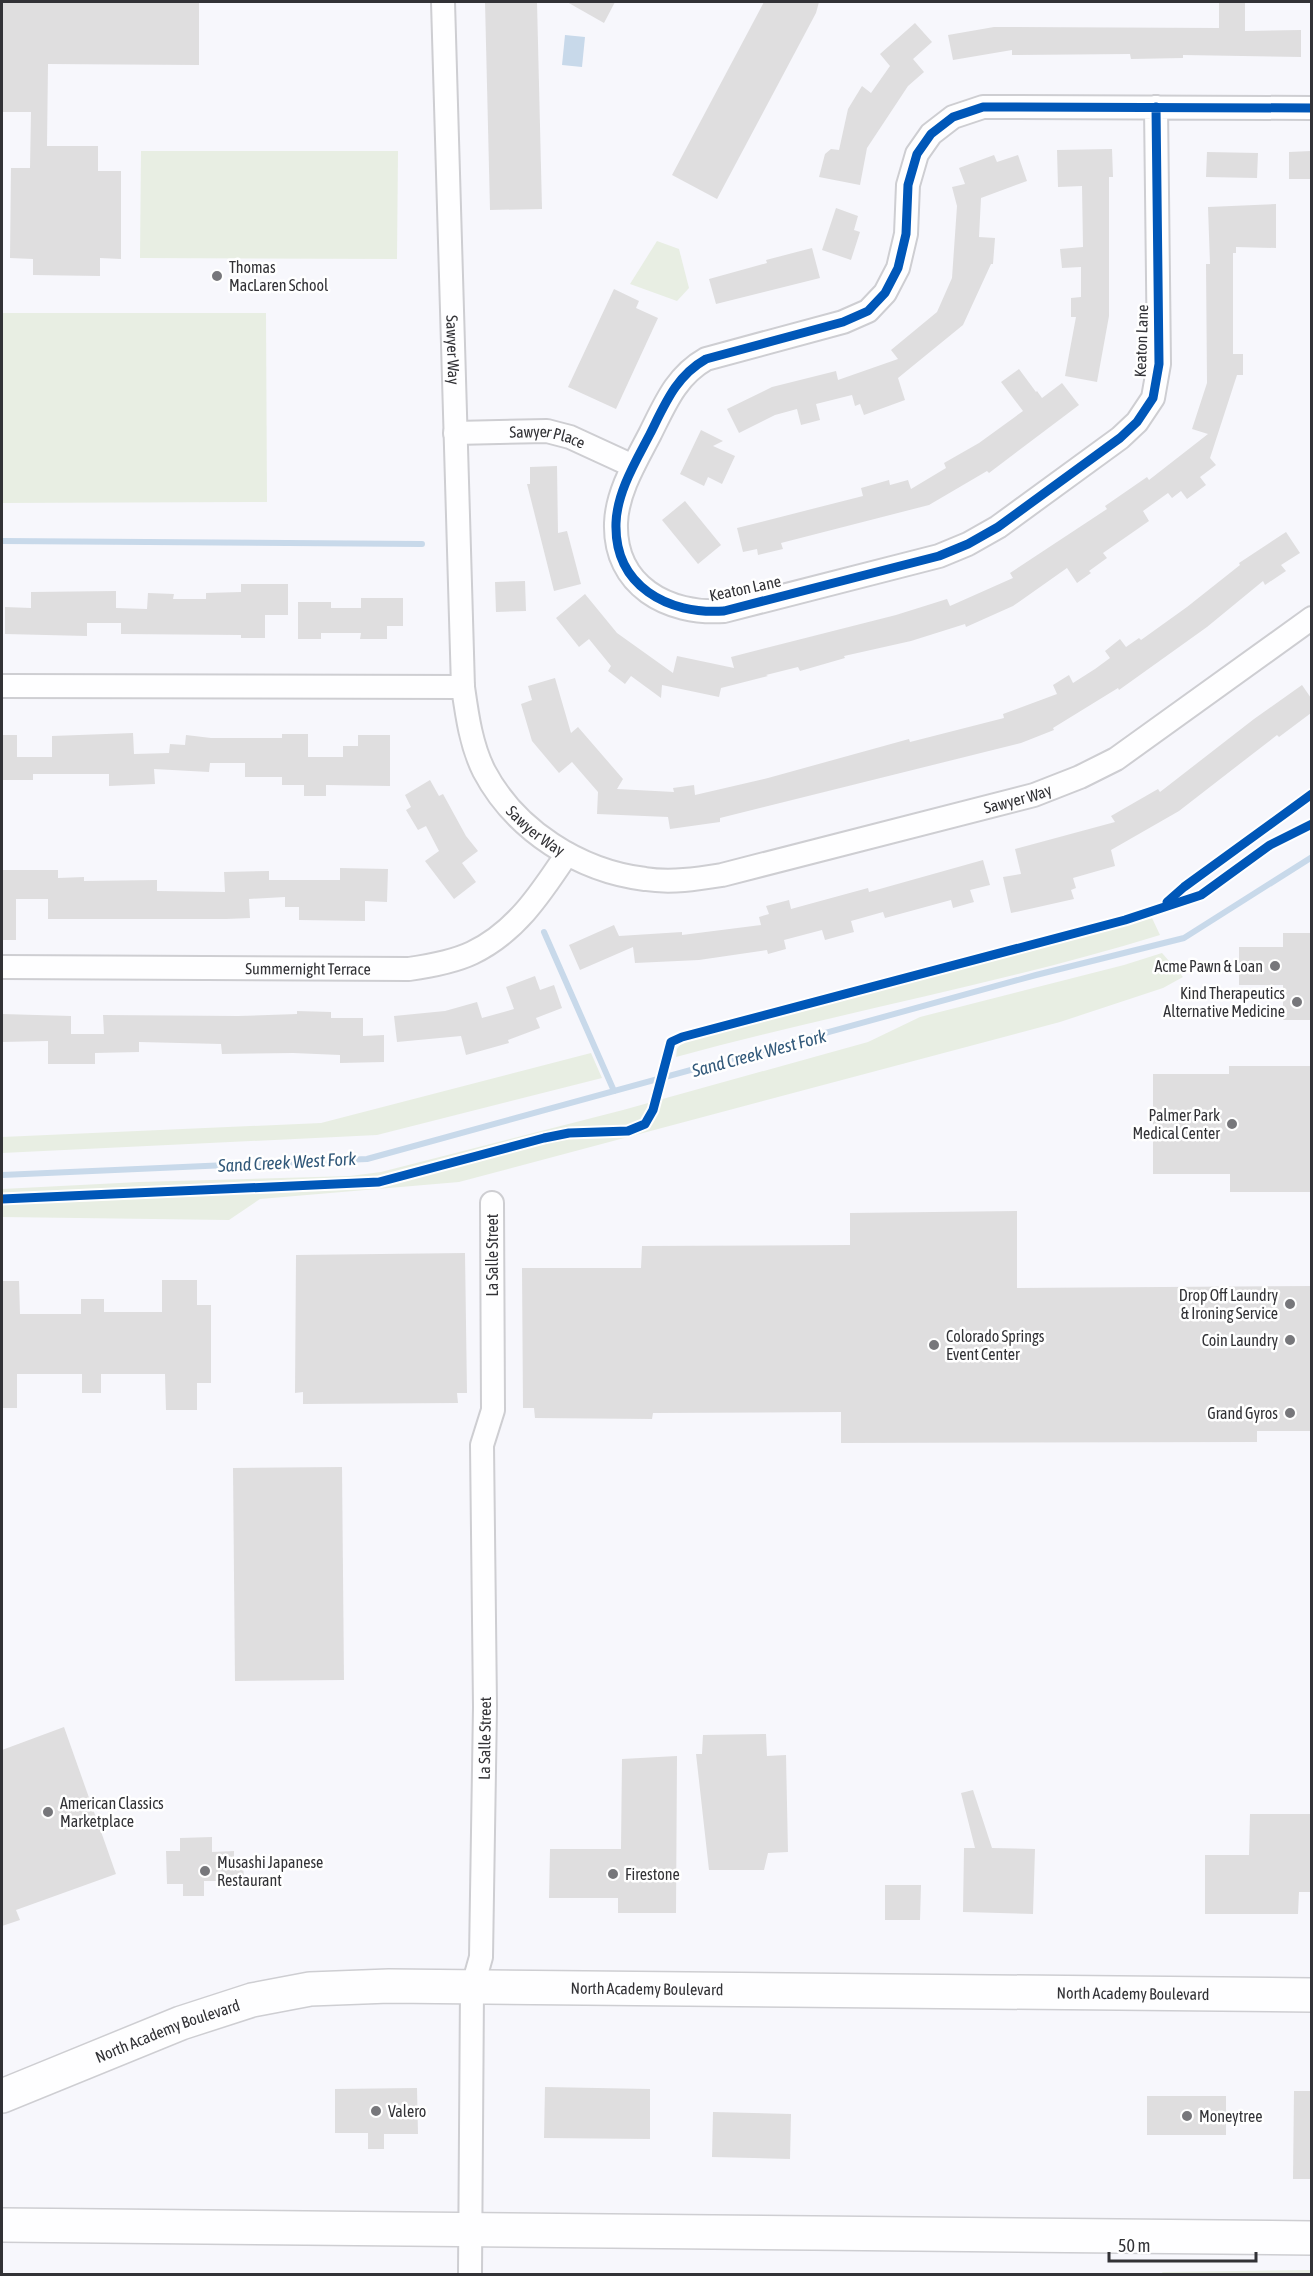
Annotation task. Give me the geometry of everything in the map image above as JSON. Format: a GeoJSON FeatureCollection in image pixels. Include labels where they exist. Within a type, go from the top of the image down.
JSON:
{"type":"FeatureCollection","features":[{"type":"Feature","properties":{"kind":"highway","name":"North Academy Boulevard"},"geometry":{"type":"LineString","coordinates":[[2,2096],[181,2024],[252,2000],[310,1989],[388,1986],[472,1989],[1311,1995]]}},
{"type":"Feature","properties":{"kind":"highway"},"geometry":{"type":"LineString","coordinates":[[2,2225],[1311,2238]]}},
{"type":"Feature","properties":{"kind":"street","name":"Sawyer Way"},"geometry":{"type":"LineString","coordinates":[[443,2],[463,687],[470,732],[483,770],[503,801],[529,828],[567,854],[608,871],[645,879],[680,881],[722,875],[1034,795],[1116,759],[1311,618]]}},
{"type":"Feature","properties":{"kind":"street","name":"Keaton Lane"},"geometry":{"type":"LineString","coordinates":[[1156,107],[1159,364],[1153,398],[1137,422],[1120,438],[998,527],[939,556],[724,611],[705,612],[669,605],[654,597],[629,572],[620,555],[616,522],[619,504],[633,466],[672,390],[692,368],[706,359],[843,322],[868,311],[885,293],[898,268],[906,234],[908,184],[917,154],[931,134],[953,117],[983,107],[1156,107],[1311,108]]}},
{"type":"Feature","properties":{"kind":"street","name":"Sawyer Place"},"geometry":{"type":"LineString","coordinates":[[455,433],[548,431],[570,437],[633,466]]}},
{"type":"Feature","properties":{"kind":"street"},"geometry":{"type":"LineString","coordinates":[[2,686],[463,687]]}},
{"type":"Feature","properties":{"kind":"street","name":"Summernight Terrace"},"geometry":{"type":"LineString","coordinates":[[2,967],[410,969],[438,964],[472,953],[505,933],[530,909],[567,854]]}},
{"type":"Feature","properties":{"kind":"street","name":"La Salle Street"},"geometry":{"type":"LineString","coordinates":[[470,2274],[472,1989],[481,1957],[485,1707],[482,1445],[493,1410],[492,1203]]}},
{"type":"Feature","properties":{"kind":"shaded area"},"geometry":{"type":"Polygon","coordinates":[[[141,151],[398,151],[397,259],[140,258],[141,151]]]}},
{"type":"Feature","properties":{"kind":"shaded area"},"geometry":{"type":"Polygon","coordinates":[[[657,241],[679,249],[689,288],[677,301],[630,284],[657,241]]]}},
{"type":"Feature","properties":{"kind":"shaded area"},"geometry":{"type":"Polygon","coordinates":[[[2,313],[266,313],[267,502],[2,503],[2,313]]]}},
{"type":"Feature","properties":{"kind":"shaded area"},"geometry":{"type":"Polygon","coordinates":[[[1152,918],[1160,935],[1100,953],[676,1057],[677,1049],[683,1041],[1152,918]]]}},
{"type":"Feature","properties":{"kind":"shaded area"},"geometry":{"type":"Polygon","coordinates":[[[1162,953],[1183,977],[1163,988],[1060,1022],[459,1182],[260,1199],[229,1220],[2,1217],[2,1189],[139,1182],[350,1176],[381,1172],[623,1110],[868,1042],[920,1017],[1124,965],[1162,953]]]}},
{"type":"Feature","properties":{"kind":"shaded area"},"geometry":{"type":"Polygon","coordinates":[[[591,1053],[602,1078],[377,1135],[2,1153],[2,1137],[321,1123],[591,1053]]]}},
{"type":"Feature","properties":{"kind":"shaded area"},"geometry":{"type":"Polygon","coordinates":[[[1311,2270],[1311,2274],[1163,2274],[1162,2272],[1311,2270]]]}},
{"type":"Feature","properties":{"kind":"water"},"geometry":{"type":"Polygon","coordinates":[[[565,35],[585,37],[582,67],[562,65],[565,35]]]}},
{"type":"Feature","properties":{"kind":"building"},"geometry":{"type":"Polygon","coordinates":[[[2,2],[199,2],[199,65],[48,64],[47,146],[98,146],[98,171],[121,171],[121,259],[100,258],[100,276],[33,275],[33,259],[10,258],[11,168],[30,168],[31,112],[2,112],[2,2]]]}},
{"type":"Feature","properties":{"kind":"building"},"geometry":{"type":"Polygon","coordinates":[[[485,2],[537,2],[542,209],[490,210],[485,2]]]}},
{"type":"Feature","properties":{"kind":"building"},"geometry":{"type":"Polygon","coordinates":[[[567,2],[615,2],[604,23],[567,2]]]}},
{"type":"Feature","properties":{"kind":"building"},"geometry":{"type":"Polygon","coordinates":[[[764,2],[819,2],[816,13],[717,199],[672,175],[764,2]]]}},
{"type":"Feature","properties":{"kind":"building"},"geometry":{"type":"Polygon","coordinates":[[[1219,2],[1245,2],[1245,31],[1301,30],[1301,57],[1183,55],[1183,58],[1131,59],[1130,54],[1012,55],[1012,50],[953,60],[948,35],[994,27],[1219,28],[1219,2]]]}},
{"type":"Feature","properties":{"kind":"building"},"geometry":{"type":"Polygon","coordinates":[[[915,23],[932,42],[913,59],[924,72],[908,86],[867,148],[860,185],[819,177],[825,154],[831,149],[839,150],[848,109],[862,86],[871,93],[890,66],[880,54],[915,23]]]}},
{"type":"Feature","properties":{"kind":"building"},"geometry":{"type":"Polygon","coordinates":[[[1112,149],[1113,177],[1109,177],[1109,316],[1097,382],[1065,376],[1076,317],[1071,317],[1071,298],[1081,297],[1081,267],[1062,268],[1060,249],[1083,247],[1082,186],[1058,187],[1057,150],[1112,149]]]}},
{"type":"Feature","properties":{"kind":"building"},"geometry":{"type":"Polygon","coordinates":[[[1311,151],[1311,179],[1289,179],[1289,152],[1311,151]]]}},
{"type":"Feature","properties":{"kind":"building"},"geometry":{"type":"Polygon","coordinates":[[[1207,152],[1258,153],[1257,178],[1206,177],[1207,152]]]}},
{"type":"Feature","properties":{"kind":"building"},"geometry":{"type":"Polygon","coordinates":[[[994,155],[997,162],[1018,155],[1027,181],[981,198],[979,237],[995,238],[993,264],[963,325],[898,378],[905,400],[864,415],[860,404],[855,406],[852,395],[816,404],[820,420],[801,425],[797,409],[775,415],[739,433],[727,409],[772,387],[836,371],[838,380],[898,359],[891,350],[937,312],[952,278],[957,206],[952,187],[965,184],[959,168],[994,155]]]}},
{"type":"Feature","properties":{"kind":"building"},"geometry":{"type":"Polygon","coordinates":[[[1276,204],[1276,248],[1236,247],[1236,253],[1233,253],[1233,354],[1243,354],[1243,375],[1237,375],[1210,458],[1216,465],[1200,477],[1206,485],[1187,499],[1181,491],[1172,498],[1168,493],[1143,511],[1149,521],[1103,553],[1107,558],[1077,583],[1067,568],[1013,606],[966,627],[965,624],[911,641],[844,656],[845,658],[800,671],[798,667],[766,675],[768,676],[721,688],[719,697],[662,685],[661,698],[631,676],[625,684],[608,671],[611,666],[589,639],[579,647],[556,618],[585,594],[617,633],[673,673],[677,656],[734,668],[731,657],[896,615],[947,599],[950,606],[1013,578],[1010,573],[1107,509],[1105,506],[1147,477],[1149,480],[1208,434],[1192,429],[1207,383],[1206,264],[1210,264],[1208,207],[1276,204]]]}},
{"type":"Feature","properties":{"kind":"building"},"geometry":{"type":"Polygon","coordinates":[[[836,208],[858,216],[854,230],[860,232],[851,260],[822,250],[836,208]]]}},
{"type":"Feature","properties":{"kind":"building"},"geometry":{"type":"Polygon","coordinates":[[[812,248],[820,278],[716,304],[709,279],[812,248]]]}},
{"type":"Feature","properties":{"kind":"building"},"geometry":{"type":"Polygon","coordinates":[[[614,289],[639,301],[636,308],[658,318],[616,409],[568,387],[614,289]]]}},
{"type":"Feature","properties":{"kind":"building"},"geometry":{"type":"Polygon","coordinates":[[[1019,369],[1042,398],[1062,383],[1079,405],[989,473],[987,471],[929,505],[781,543],[783,549],[758,555],[757,549],[743,552],[737,528],[863,496],[861,488],[889,480],[890,485],[908,480],[911,489],[946,468],[944,463],[979,443],[1023,411],[1001,382],[1019,369]]]}},
{"type":"Feature","properties":{"kind":"building"},"geometry":{"type":"Polygon","coordinates":[[[701,430],[723,441],[713,446],[735,456],[722,484],[708,477],[704,486],[680,474],[701,430]]]}},
{"type":"Feature","properties":{"kind":"building"},"geometry":{"type":"Polygon","coordinates":[[[557,466],[558,533],[567,531],[581,584],[554,591],[527,484],[530,484],[530,467],[557,466]]]}},
{"type":"Feature","properties":{"kind":"building"},"geometry":{"type":"Polygon","coordinates":[[[685,501],[721,545],[698,564],[662,520],[685,501]]]}},
{"type":"Feature","properties":{"kind":"building"},"geometry":{"type":"Polygon","coordinates":[[[1286,532],[1300,553],[1281,565],[1286,571],[1265,585],[1263,581],[1207,627],[1119,690],[1118,688],[1053,728],[1054,730],[1021,743],[720,818],[720,822],[670,829],[668,817],[597,814],[598,792],[572,762],[559,773],[532,741],[521,704],[532,700],[528,686],[555,678],[571,733],[578,727],[623,779],[617,789],[674,792],[673,788],[694,785],[695,795],[768,778],[909,739],[910,742],[1004,718],[1003,714],[1057,694],[1053,685],[1069,675],[1073,683],[1095,669],[1110,658],[1105,651],[1120,639],[1126,647],[1139,638],[1141,640],[1187,607],[1240,565],[1239,563],[1286,532]]]}},
{"type":"Feature","properties":{"kind":"building"},"geometry":{"type":"Polygon","coordinates":[[[525,581],[526,611],[496,612],[495,582],[525,581]]]}},
{"type":"Feature","properties":{"kind":"building"},"geometry":{"type":"Polygon","coordinates":[[[241,584],[288,584],[288,615],[265,615],[265,638],[241,638],[241,635],[121,634],[121,623],[87,623],[87,636],[5,634],[5,607],[31,608],[31,592],[116,591],[116,608],[147,609],[148,593],[174,594],[173,599],[206,599],[206,593],[241,592],[241,584]]]}},
{"type":"Feature","properties":{"kind":"building"},"geometry":{"type":"Polygon","coordinates":[[[361,598],[403,598],[403,626],[387,626],[387,639],[360,639],[361,633],[321,633],[321,639],[298,639],[298,602],[331,602],[331,608],[361,608],[361,598]]]}},
{"type":"Feature","properties":{"kind":"building"},"geometry":{"type":"Polygon","coordinates":[[[1302,685],[1311,698],[1311,713],[1279,737],[1277,735],[1179,811],[1111,850],[1115,866],[1073,878],[1076,888],[1071,890],[1074,899],[1011,913],[1003,877],[1021,874],[1015,849],[1115,822],[1111,816],[1158,789],[1160,792],[1302,685]]]}},
{"type":"Feature","properties":{"kind":"building"},"geometry":{"type":"Polygon","coordinates":[[[133,733],[134,754],[169,753],[170,744],[185,745],[186,735],[211,738],[282,738],[282,734],[308,734],[308,757],[343,757],[343,746],[358,746],[358,735],[390,735],[390,786],[326,785],[326,796],[304,796],[304,785],[282,785],[282,777],[245,777],[245,763],[210,763],[209,772],[154,769],[155,784],[109,786],[109,774],[33,774],[33,780],[2,780],[2,735],[17,735],[17,757],[52,757],[52,736],[133,733]]]}},
{"type":"Feature","properties":{"kind":"building"},"geometry":{"type":"Polygon","coordinates":[[[430,780],[439,796],[443,794],[466,836],[478,851],[462,863],[476,882],[454,899],[425,861],[439,851],[426,826],[418,830],[406,810],[411,807],[405,795],[430,780]]]}},
{"type":"Feature","properties":{"kind":"building"},"geometry":{"type":"Polygon","coordinates":[[[983,860],[990,885],[970,890],[974,902],[953,908],[951,900],[885,918],[883,912],[851,921],[854,932],[825,940],[822,930],[784,940],[786,949],[768,954],[767,950],[699,960],[635,963],[633,947],[580,970],[569,945],[614,925],[619,936],[682,932],[682,935],[761,925],[759,917],[769,914],[766,906],[789,900],[791,909],[868,888],[869,892],[983,860]]]}},
{"type":"Feature","properties":{"kind":"building"},"geometry":{"type":"Polygon","coordinates":[[[340,868],[388,869],[387,902],[365,901],[365,921],[299,920],[299,907],[285,907],[285,897],[249,899],[250,918],[226,919],[48,919],[48,899],[16,899],[16,940],[2,940],[2,870],[58,870],[58,878],[84,877],[84,881],[157,880],[157,891],[225,892],[224,872],[269,871],[269,880],[340,880],[340,868]]]}},
{"type":"Feature","properties":{"kind":"building","name":"Acme Pawn & Loan"},"geometry":{"type":"Polygon","coordinates":[[[1283,933],[1311,933],[1311,1020],[1283,1020],[1283,985],[1239,985],[1239,947],[1283,947],[1283,933]]]}},
{"type":"Feature","properties":{"kind":"building"},"geometry":{"type":"Polygon","coordinates":[[[535,976],[540,990],[554,985],[562,1008],[536,1018],[540,1028],[508,1040],[509,1043],[466,1055],[461,1036],[397,1042],[394,1016],[445,1011],[477,1002],[482,1018],[514,1009],[506,987],[535,976]]]}},
{"type":"Feature","properties":{"kind":"building"},"geometry":{"type":"Polygon","coordinates":[[[297,1011],[331,1012],[331,1018],[363,1018],[363,1036],[384,1035],[384,1062],[340,1063],[340,1055],[222,1054],[221,1044],[139,1042],[139,1052],[95,1053],[95,1064],[48,1064],[48,1041],[2,1042],[2,1014],[71,1016],[71,1034],[104,1034],[103,1015],[238,1016],[297,1014],[297,1011]]]}},
{"type":"Feature","properties":{"kind":"building","name":"Palmer Park Medical Center"},"geometry":{"type":"Polygon","coordinates":[[[1229,1066],[1311,1066],[1311,1192],[1230,1192],[1230,1174],[1153,1174],[1153,1074],[1229,1074],[1229,1066]]]}},
{"type":"Feature","properties":{"kind":"building"},"geometry":{"type":"Polygon","coordinates":[[[1017,1211],[1017,1288],[1311,1286],[1311,1431],[1257,1431],[1257,1442],[841,1443],[841,1412],[653,1413],[652,1419],[535,1418],[534,1408],[523,1408],[522,1268],[641,1268],[642,1246],[850,1245],[850,1213],[1017,1211]]]}},
{"type":"Feature","properties":{"kind":"building"},"geometry":{"type":"Polygon","coordinates":[[[465,1253],[467,1393],[457,1393],[458,1403],[303,1404],[303,1392],[295,1393],[296,1255],[465,1253]]]}},
{"type":"Feature","properties":{"kind":"building"},"geometry":{"type":"Polygon","coordinates":[[[162,1280],[197,1280],[197,1305],[211,1305],[211,1383],[197,1383],[197,1410],[166,1410],[165,1374],[101,1374],[101,1393],[82,1393],[82,1374],[17,1374],[17,1408],[2,1408],[2,1281],[19,1281],[20,1314],[81,1314],[81,1299],[104,1299],[104,1312],[162,1312],[162,1280]]]}},
{"type":"Feature","properties":{"kind":"building"},"geometry":{"type":"Polygon","coordinates":[[[342,1467],[344,1680],[235,1681],[233,1468],[342,1467]]]}},
{"type":"Feature","properties":{"kind":"building","name":"American Classics Marketplace"},"geometry":{"type":"Polygon","coordinates":[[[64,1727],[116,1874],[16,1910],[20,1920],[2,1926],[2,1750],[64,1727]]]}},
{"type":"Feature","properties":{"kind":"building"},"geometry":{"type":"Polygon","coordinates":[[[766,1734],[767,1756],[786,1755],[788,1852],[768,1853],[764,1870],[709,1870],[696,1754],[702,1754],[703,1735],[766,1734]]]}},
{"type":"Feature","properties":{"kind":"building","name":"Firestone"},"geometry":{"type":"Polygon","coordinates":[[[677,1756],[676,1913],[618,1913],[618,1898],[549,1898],[550,1849],[621,1849],[622,1759],[677,1756]]]}},
{"type":"Feature","properties":{"kind":"building"},"geometry":{"type":"Polygon","coordinates":[[[973,1790],[992,1848],[1035,1849],[1033,1914],[963,1912],[964,1848],[975,1848],[961,1793],[973,1790]]]}},
{"type":"Feature","properties":{"kind":"building"},"geometry":{"type":"Polygon","coordinates":[[[1250,1814],[1311,1814],[1311,1892],[1299,1892],[1298,1914],[1205,1914],[1205,1855],[1249,1855],[1250,1814]]]}},
{"type":"Feature","properties":{"kind":"building","name":"Musashi Japanese Restaurant"},"geometry":{"type":"Polygon","coordinates":[[[212,1837],[212,1852],[234,1851],[234,1861],[243,1861],[244,1881],[204,1881],[204,1896],[183,1896],[183,1884],[167,1884],[166,1851],[180,1851],[180,1838],[212,1837]]]}},
{"type":"Feature","properties":{"kind":"building"},"geometry":{"type":"Polygon","coordinates":[[[885,1885],[921,1885],[920,1920],[885,1920],[885,1885]]]}},
{"type":"Feature","properties":{"kind":"building"},"geometry":{"type":"Polygon","coordinates":[[[545,2087],[650,2089],[650,2139],[544,2138],[545,2087]]]}},
{"type":"Feature","properties":{"kind":"building","name":"Valero"},"geometry":{"type":"Polygon","coordinates":[[[417,2088],[418,2134],[384,2134],[384,2149],[368,2149],[368,2133],[335,2133],[335,2089],[417,2088]]]}},
{"type":"Feature","properties":{"kind":"building"},"geometry":{"type":"Polygon","coordinates":[[[1294,2091],[1311,2091],[1311,2179],[1293,2179],[1294,2091]]]}},
{"type":"Feature","properties":{"kind":"building","name":"Moneytree"},"geometry":{"type":"Polygon","coordinates":[[[1147,2096],[1226,2096],[1226,2135],[1147,2135],[1147,2096]]]}},
{"type":"Feature","properties":{"kind":"building"},"geometry":{"type":"Polygon","coordinates":[[[713,2112],[791,2114],[790,2159],[712,2157],[713,2112]]]}},
{"type":"Feature","properties":{"kind":"waterway"},"geometry":{"type":"LineString","coordinates":[[2,541],[422,544]]}},
{"type":"Feature","properties":{"kind":"waterway","name":"Sand Creek West Fork"},"geometry":{"type":"LineString","coordinates":[[2,1175],[367,1159],[1036,975],[1184,938],[1312,857]]}},
{"type":"Feature","properties":{"kind":"waterway"},"geometry":{"type":"LineString","coordinates":[[544,932],[614,1091]]}},
{"type":"Feature","properties":{"kind":"cycle path"},"geometry":{"type":"LineString","coordinates":[[1156,107],[1159,364],[1153,398],[1137,422],[1120,438],[998,527],[968,544],[939,556],[724,611],[683,608],[665,602],[648,592],[635,580],[624,564],[618,545],[617,511],[628,477],[672,392],[687,374],[706,359],[843,322],[868,311],[885,293],[898,268],[906,234],[908,185],[917,154],[931,134],[953,117],[983,107],[1312,108]]}},
{"type":"Feature","properties":{"kind":"cycle path"},"geometry":{"type":"LineString","coordinates":[[1167,902],[1184,887],[1312,794]]}},
{"type":"Feature","properties":{"kind":"cycle path"},"geometry":{"type":"LineString","coordinates":[[2,1199],[379,1182],[544,1138],[569,1133],[628,1131],[645,1124],[653,1110],[671,1042],[682,1037],[1125,920],[1201,895],[1270,845],[1312,824]]}},
{"type":"Feature","properties":{"kind":"place","name":"Thomas MacLaren School"},"geometry":{"type":"Point","coordinates":[217,276]}},
{"type":"Feature","properties":{"kind":"place","name":"Acme Pawn & Loan"},"geometry":{"type":"Point","coordinates":[1275,966]}},
{"type":"Feature","properties":{"kind":"place","name":"Kind Therapeutics Alternative Medicine"},"geometry":{"type":"Point","coordinates":[1297,1002]}},
{"type":"Feature","properties":{"kind":"place","name":"Palmer Park Medical Center"},"geometry":{"type":"Point","coordinates":[1232,1124]}},
{"type":"Feature","properties":{"kind":"place","name":"Drop Off Laundry & Ironing Service"},"geometry":{"type":"Point","coordinates":[1290,1304]}},
{"type":"Feature","properties":{"kind":"place","name":"Coin Laundry"},"geometry":{"type":"Point","coordinates":[1290,1340]}},
{"type":"Feature","properties":{"kind":"place","name":"Colorado Springs Event Center"},"geometry":{"type":"Point","coordinates":[934,1345]}},
{"type":"Feature","properties":{"kind":"place","name":"Grand Gyros"},"geometry":{"type":"Point","coordinates":[1290,1413]}},
{"type":"Feature","properties":{"kind":"place","name":"American Classics Marketplace"},"geometry":{"type":"Point","coordinates":[48,1812]}},
{"type":"Feature","properties":{"kind":"place","name":"Musashi Japanese Restaurant"},"geometry":{"type":"Point","coordinates":[205,1871]}},
{"type":"Feature","properties":{"kind":"place","name":"Firestone"},"geometry":{"type":"Point","coordinates":[613,1874]}},
{"type":"Feature","properties":{"kind":"place","name":"Valero"},"geometry":{"type":"Point","coordinates":[376,2111]}},
{"type":"Feature","properties":{"kind":"place","name":"Moneytree"},"geometry":{"type":"Point","coordinates":[1187,2116]}}]}
